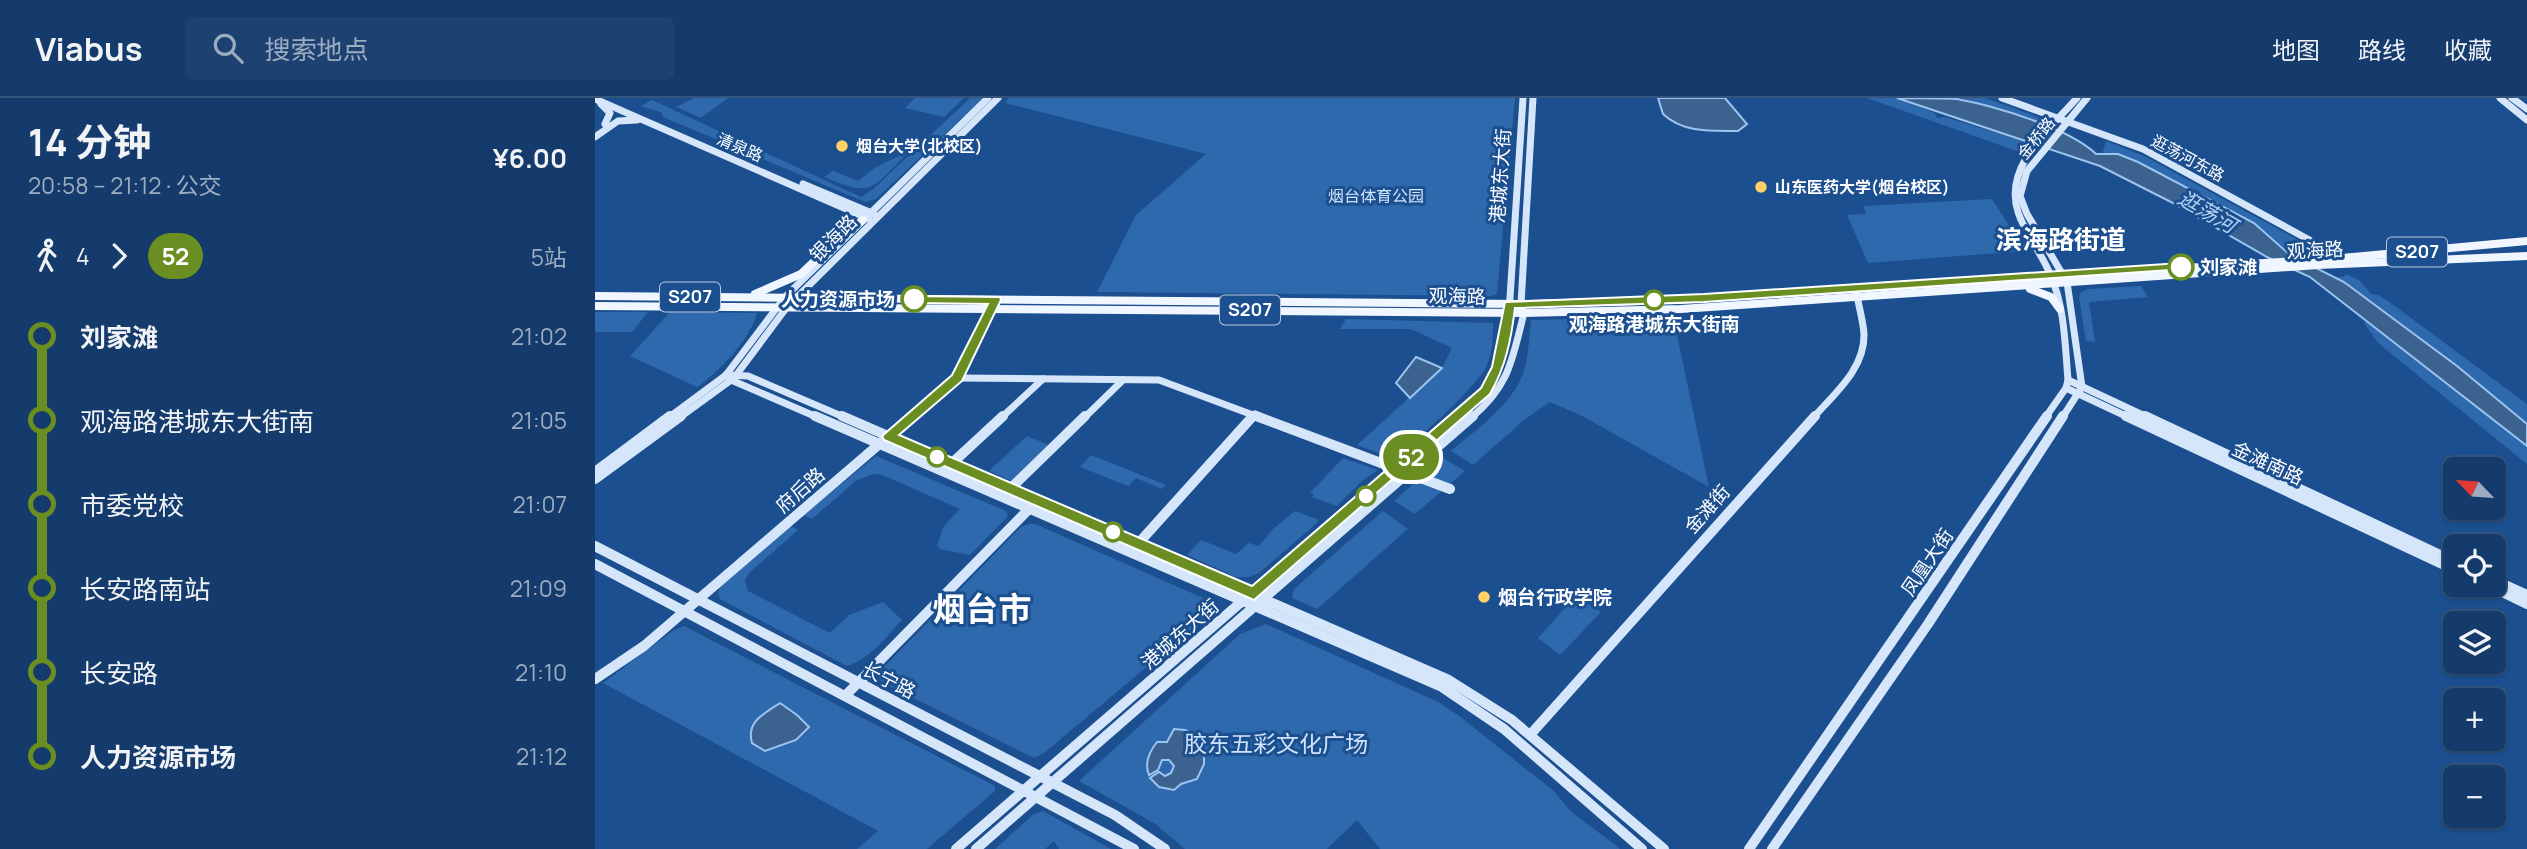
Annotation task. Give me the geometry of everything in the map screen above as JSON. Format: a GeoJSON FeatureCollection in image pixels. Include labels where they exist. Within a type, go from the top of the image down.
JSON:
{"type":"FeatureCollection","features":[{"type":"Feature","properties":{"kind":"main road"},"geometry":{"type":"LineString","coordinates":[[735,298],[759,293],[801,274],[843,234],[870,217]]}},
{"type":"Feature","properties":{"kind":"main road","name":"观海路"},"geometry":{"type":"LineString","coordinates":[[595,306],[786,302],[1681,309],[1856,293],[2527,243]]}},
{"type":"Feature","properties":{"kind":"main road","name":"观海路"},"geometry":{"type":"LineString","coordinates":[[2065,278],[2527,254]]}},
{"type":"Feature","properties":{"kind":"main road","name":"观海路"},"geometry":{"type":"LineString","coordinates":[[1856,293],[2009,288],[2053,279]]}},
{"type":"Feature","properties":{"kind":"main road"},"geometry":{"type":"LineString","coordinates":[[2009,288],[2044,292],[2060,309]]}},
{"type":"Feature","properties":{"kind":"main road","name":"观海路"},"geometry":{"type":"LineString","coordinates":[[595,296],[735,298],[786,302]]}},
{"type":"Feature","properties":{"kind":"street","name":"银海路"},"geometry":{"type":"LineString","coordinates":[[595,472],[732,376],[786,302],[988,98]]}},
{"type":"Feature","properties":{"kind":"street","name":"银海路"},"geometry":{"type":"LineString","coordinates":[[870,217],[998,98]]}},
{"type":"Feature","properties":{"kind":"street","name":"港城东大街"},"geometry":{"type":"LineString","coordinates":[[956,849],[1254,594],[1485,391],[1498,367],[1509,308],[1523,98]]}},
{"type":"Feature","properties":{"kind":"street","name":"港城东大街"},"geometry":{"type":"LineString","coordinates":[[976,849],[1484,408],[1503,385],[1513,360],[1523,308],[1533,98]]}},
{"type":"Feature","properties":{"kind":"street","name":"逛荡河东路"},"geometry":{"type":"LineString","coordinates":[[2002,98],[2143,149],[2350,264]]}},
{"type":"Feature","properties":{"kind":"street","name":"金桥路"},"geometry":{"type":"LineString","coordinates":[[2053,279],[2019,214],[2012,191],[2019,169],[2041,147],[2077,98]]}},
{"type":"Feature","properties":{"kind":"street","name":"金桥路"},"geometry":{"type":"LineString","coordinates":[[2054,131],[2068,121],[2087,98]]}},
{"type":"Feature","properties":{"kind":"street"},"geometry":{"type":"LineString","coordinates":[[2500,98],[2527,120]]}},
{"type":"Feature","properties":{"kind":"street"},"geometry":{"type":"LineString","coordinates":[[2512,98],[2527,109]]}},
{"type":"Feature","properties":{"kind":"street","name":"清泉路"},"geometry":{"type":"LineString","coordinates":[[599,99],[870,217]]}},
{"type":"Feature","properties":{"kind":"street"},"geometry":{"type":"LineString","coordinates":[[599,99],[610,113],[605,124]]}},
{"type":"Feature","properties":{"kind":"street","name":"清泉路"},"geometry":{"type":"LineString","coordinates":[[626,110],[643,121],[870,217]]}},
{"type":"Feature","properties":{"kind":"street"},"geometry":{"type":"LineString","coordinates":[[595,135],[605,124],[626,110]]}},
{"type":"Feature","properties":{"kind":"street"},"geometry":{"type":"LineString","coordinates":[[595,135],[626,110]]}},
{"type":"Feature","properties":{"kind":"street"},"geometry":{"type":"LineString","coordinates":[[595,135],[618,121],[643,121]]}},
{"type":"Feature","properties":{"kind":"street","name":"金桥路"},"geometry":{"type":"LineString","coordinates":[[2041,147],[2027,171],[2020,196],[2027,214],[2065,278]]}},
{"type":"Feature","properties":{"kind":"street"},"geometry":{"type":"LineString","coordinates":[[2065,278],[2081,390]]}},
{"type":"Feature","properties":{"kind":"street"},"geometry":{"type":"LineString","coordinates":[[2053,279],[2060,309],[2067,384]]}},
{"type":"Feature","properties":{"kind":"street","name":"金滩街"},"geometry":{"type":"LineString","coordinates":[[1530,735],[1851,376],[1864,349],[1866,336],[1856,293]]}},
{"type":"Feature","properties":{"kind":"street","name":"银海路"},"geometry":{"type":"LineString","coordinates":[[595,479],[732,376],[751,355],[786,302]]}},
{"type":"Feature","properties":{"kind":"street","name":"府后路"},"geometry":{"type":"LineString","coordinates":[[595,679],[644,646],[698,601],[957,377],[993,304]]}},
{"type":"Feature","properties":{"kind":"street"},"geometry":{"type":"LineString","coordinates":[[751,355],[751,370],[761,381]]}},
{"type":"Feature","properties":{"kind":"street"},"geometry":{"type":"LineString","coordinates":[[732,376],[761,381],[1447,679],[1473,694],[1530,735],[1664,849]]}},
{"type":"Feature","properties":{"kind":"street"},"geometry":{"type":"LineString","coordinates":[[732,376],[754,390],[878,445],[1442,687],[1504,729],[1642,849]]}},
{"type":"Feature","properties":{"kind":"street"},"geometry":{"type":"LineString","coordinates":[[957,377],[1159,380],[1450,489]]}},
{"type":"Feature","properties":{"kind":"street"},"geometry":{"type":"LineString","coordinates":[[944,473],[951,463],[1043,379]]}},
{"type":"Feature","properties":{"kind":"street"},"geometry":{"type":"LineString","coordinates":[[1011,488],[1123,380]]}},
{"type":"Feature","properties":{"kind":"street"},"geometry":{"type":"LineString","coordinates":[[754,390],[761,381]]}},
{"type":"Feature","properties":{"kind":"street","name":"金滩南路"},"geometry":{"type":"LineString","coordinates":[[2067,384],[2443,556]]}},
{"type":"Feature","properties":{"kind":"street","name":"凤凰大街"},"geometry":{"type":"LineString","coordinates":[[1749,849],[2067,384]]}},
{"type":"Feature","properties":{"kind":"street","name":"金滩南路"},"geometry":{"type":"LineString","coordinates":[[2081,390],[2443,564]]}},
{"type":"Feature","properties":{"kind":"street","name":"凤凰大街"},"geometry":{"type":"LineString","coordinates":[[1772,849],[1971,558],[2081,390]]}},
{"type":"Feature","properties":{"kind":"street"},"geometry":{"type":"LineString","coordinates":[[2051,410],[2048,418],[2053,423],[2065,415]]}},
{"type":"Feature","properties":{"kind":"street"},"geometry":{"type":"LineString","coordinates":[[1131,553],[1255,414]]}},
{"type":"Feature","properties":{"kind":"street"},"geometry":{"type":"LineString","coordinates":[[845,696],[1038,500]]}},
{"type":"Feature","properties":{"kind":"street","name":"长宁路"},"geometry":{"type":"LineString","coordinates":[[595,546],[1115,815],[1165,849]]}},
{"type":"Feature","properties":{"kind":"street"},"geometry":{"type":"LineString","coordinates":[[1956,550],[1952,559],[1955,566],[1962,567],[1971,558]]}},
{"type":"Feature","properties":{"kind":"street"},"geometry":{"type":"LineString","coordinates":[[610,572],[624,561]]}},
{"type":"Feature","properties":{"kind":"street","name":"长宁路"},"geometry":{"type":"LineString","coordinates":[[595,564],[1134,849]]}},
{"type":"Feature","properties":{"kind":"street"},"geometry":{"type":"LineString","coordinates":[[2506,585],[2527,595]]}},
{"type":"Feature","properties":{"kind":"street"},"geometry":{"type":"LineString","coordinates":[[2506,594],[2527,604]]}},
{"type":"Feature","properties":{"kind":"street"},"geometry":{"type":"LineString","coordinates":[[760,650],[772,639]]}},
{"type":"Feature","properties":{"kind":"street"},"geometry":{"type":"LineString","coordinates":[[1864,683],[1875,673],[1883,673],[1885,681],[1878,696]]}},
{"type":"Feature","properties":{"kind":"street"},"geometry":{"type":"LineString","coordinates":[[933,742],[945,728]]}},
{"type":"Feature","properties":{"kind":"green space"},"geometry":{"type":"Polygon","coordinates":[[[694,98],[728,98],[701,118],[676,107],[694,98]]]}},
{"type":"Feature","properties":{"kind":"green space"},"geometry":{"type":"Polygon","coordinates":[[[915,98],[964,98],[944,117],[905,108],[915,98]]]}},
{"type":"Feature","properties":{"kind":"green space"},"geometry":{"type":"Polygon","coordinates":[[[970,98],[983,98],[876,199],[865,202],[641,106],[652,100],[861,197],[872,190],[970,98]]]}},
{"type":"Feature","properties":{"kind":"green space","name":"烟台体育公园"},"geometry":{"type":"Polygon","coordinates":[[[1009,98],[1515,98],[1497,294],[1097,292],[1136,215],[1206,154],[1005,103],[1009,98]]]}},
{"type":"Feature","properties":{"kind":"green space"},"geometry":{"type":"Polygon","coordinates":[[[1867,98],[1895,98],[1935,113],[1937,118],[1945,117],[2032,144],[2023,153],[1867,98]]]}},
{"type":"Feature","properties":{"kind":"green space"},"geometry":{"type":"Polygon","coordinates":[[[1961,98],[1985,98],[2049,121],[2045,126],[2030,118],[1961,98]]]}},
{"type":"Feature","properties":{"kind":"green space"},"geometry":{"type":"Polygon","coordinates":[[[2106,141],[2146,157],[2314,251],[2288,253],[2254,223],[2138,162],[2102,155],[2106,141]]]}},
{"type":"Feature","properties":{"kind":"green space"},"geometry":{"type":"Polygon","coordinates":[[[908,153],[871,186],[854,187],[824,177],[833,171],[858,181],[873,169],[908,153]]]}},
{"type":"Feature","properties":{"kind":"green space"},"geometry":{"type":"Polygon","coordinates":[[[1992,199],[2025,251],[1868,263],[1847,215],[1866,214],[1864,206],[1992,199]]]}},
{"type":"Feature","properties":{"kind":"green space"},"geometry":{"type":"Polygon","coordinates":[[[2347,274],[2360,281],[2371,294],[2388,301],[2527,404],[2527,424],[2457,366],[2333,277],[2347,274]]]}},
{"type":"Feature","properties":{"kind":"green space"},"geometry":{"type":"Polygon","coordinates":[[[2141,286],[2148,297],[2089,302],[2095,342],[2086,341],[2079,298],[2081,292],[2088,289],[2141,286]]]}},
{"type":"Feature","properties":{"kind":"green space"},"geometry":{"type":"Polygon","coordinates":[[[595,312],[648,312],[632,332],[595,332],[595,312]]]}},
{"type":"Feature","properties":{"kind":"green space"},"geometry":{"type":"Polygon","coordinates":[[[670,312],[757,313],[754,323],[733,354],[697,387],[630,356],[670,312]]]}},
{"type":"Feature","properties":{"kind":"green space"},"geometry":{"type":"Polygon","coordinates":[[[1673,316],[1709,487],[1582,416],[1550,402],[1524,420],[1473,465],[1451,451],[1496,413],[1514,390],[1526,364],[1531,320],[1673,316]]]}},
{"type":"Feature","properties":{"kind":"green space"},"geometry":{"type":"Polygon","coordinates":[[[1346,319],[1493,323],[1490,356],[1480,376],[1457,402],[1392,458],[1357,445],[1442,368],[1452,348],[1411,329],[1340,329],[1346,319]]]}},
{"type":"Feature","properties":{"kind":"green space"},"geometry":{"type":"Polygon","coordinates":[[[2367,322],[2527,446],[2527,464],[2378,343],[2364,323],[2367,322]]]}},
{"type":"Feature","properties":{"kind":"green space"},"geometry":{"type":"Polygon","coordinates":[[[1027,436],[1051,446],[1014,482],[989,471],[1027,436]]]}},
{"type":"Feature","properties":{"kind":"green space"},"geometry":{"type":"Polygon","coordinates":[[[1091,455],[1166,485],[1162,489],[1136,478],[1128,486],[1080,467],[1091,455]]]}},
{"type":"Feature","properties":{"kind":"green space"},"geometry":{"type":"Polygon","coordinates":[[[876,456],[1006,511],[1008,516],[970,555],[940,549],[937,545],[944,526],[960,509],[880,474],[857,480],[812,519],[803,515],[876,456]]]}},
{"type":"Feature","properties":{"kind":"green space"},"geometry":{"type":"Polygon","coordinates":[[[1343,458],[1378,470],[1363,480],[1337,506],[1312,497],[1314,494],[1310,493],[1343,458]]]}},
{"type":"Feature","properties":{"kind":"green space"},"geometry":{"type":"Polygon","coordinates":[[[1443,458],[1465,471],[1415,514],[1394,501],[1443,458]]]}},
{"type":"Feature","properties":{"kind":"green space"},"geometry":{"type":"Polygon","coordinates":[[[1295,511],[1317,519],[1318,522],[1259,573],[1249,577],[1236,577],[1187,555],[1201,540],[1236,554],[1249,543],[1259,546],[1273,529],[1295,511]]]}},
{"type":"Feature","properties":{"kind":"green space"},"geometry":{"type":"Polygon","coordinates":[[[1383,511],[1408,529],[1317,609],[1292,598],[1294,589],[1383,511]]]}},
{"type":"Feature","properties":{"kind":"green space"},"geometry":{"type":"Polygon","coordinates":[[[1035,524],[1210,601],[1215,606],[1211,613],[1044,753],[1034,758],[881,682],[878,677],[881,670],[1021,527],[1035,524]]]}},
{"type":"Feature","properties":{"kind":"green space"},"geometry":{"type":"Polygon","coordinates":[[[790,526],[798,530],[748,574],[745,581],[748,591],[830,633],[849,615],[883,602],[902,620],[877,647],[855,663],[847,666],[720,599],[718,593],[721,586],[790,526]]]}},
{"type":"Feature","properties":{"kind":"green space"},"geometry":{"type":"Polygon","coordinates":[[[1576,596],[1601,612],[1560,655],[1538,638],[1576,596]]]}},
{"type":"Feature","properties":{"kind":"green space","name":"胶东五彩文化广场"},"geometry":{"type":"Polygon","coordinates":[[[1266,624],[1438,702],[1556,793],[1578,817],[1620,849],[1380,849],[1357,820],[1327,849],[1185,849],[1154,823],[1079,781],[1240,634],[1266,624]]]}},
{"type":"Feature","properties":{"kind":"green space"},"geometry":{"type":"Polygon","coordinates":[[[684,626],[995,786],[995,791],[927,849],[857,849],[878,831],[603,683],[674,630],[684,626]]]}},
{"type":"Feature","properties":{"kind":"green space"},"geometry":{"type":"Polygon","coordinates":[[[1043,811],[1111,849],[1059,849],[1054,841],[1045,849],[995,849],[1034,814],[1043,811]]]}},
{"type":"Feature","properties":{"kind":"water"},"geometry":{"type":"Polygon","coordinates":[[[1658,98],[1725,98],[1747,124],[1738,131],[1688,128],[1663,114],[1658,98]]]}},
{"type":"Feature","properties":{"kind":"water","name":"逛荡河"},"geometry":{"type":"Polygon","coordinates":[[[1897,98],[1957,99],[2031,119],[2068,135],[2096,154],[2118,154],[2138,162],[2254,223],[2290,255],[2344,282],[2457,366],[2527,424],[2527,446],[2310,277],[2267,257],[2169,201],[2100,166],[1897,98]]]}},
{"type":"Feature","properties":{"kind":"water"},"geometry":{"type":"Polygon","coordinates":[[[1416,357],[1442,368],[1410,398],[1396,383],[1416,357]]]}},
{"type":"Feature","properties":{"kind":"water"},"geometry":{"type":"Polygon","coordinates":[[[780,703],[809,727],[796,740],[765,751],[752,743],[752,729],[758,719],[780,703]]]}},
{"type":"Feature","properties":{"kind":"water"},"geometry":{"type":"Polygon","coordinates":[[[1174,729],[1194,734],[1191,745],[1204,750],[1204,764],[1197,779],[1181,784],[1174,790],[1159,787],[1150,778],[1159,772],[1165,776],[1171,773],[1174,766],[1169,760],[1162,760],[1158,770],[1149,775],[1147,766],[1154,746],[1157,742],[1167,742],[1174,729]]]}},
{"type":"Feature","properties":{"kind":"bus line","name":"52"},"geometry":{"type":"LineString","coordinates":[[914,299],[995,300],[957,377],[889,436],[1254,594],[1485,391],[1493,380],[1505,342],[1509,304],[1679,300],[2181,267]]}},
{"type":"Feature","properties":{"kind":"place","name":"烟台大学(北校区)"},"geometry":{"type":"Point","coordinates":[842,146]}},
{"type":"Feature","properties":{"kind":"place","name":"山东医药大学(烟台校区)"},"geometry":{"type":"Point","coordinates":[1761,187]}},
{"type":"Feature","properties":{"kind":"place","name":"刘家滩"},"geometry":{"type":"Point","coordinates":[2181,267]}},
{"type":"Feature","properties":{"kind":"place","name":"人力资源市场"},"geometry":{"type":"Point","coordinates":[914,299]}},
{"type":"Feature","properties":{"kind":"place","name":"观海路港城东大街南"},"geometry":{"type":"Point","coordinates":[1654,300]}},
{"type":"Feature","properties":{"kind":"place","name":"烟台行政学院"},"geometry":{"type":"Point","coordinates":[1484,597]}},
{"type":"Feature","properties":{"kind":"district","name":"滨海路街道"},"geometry":{"type":"Point","coordinates":[2061,240]}},
{"type":"Feature","properties":{"kind":"district","name":"烟台市"},"geometry":{"type":"Point","coordinates":[982,609]}}]}
